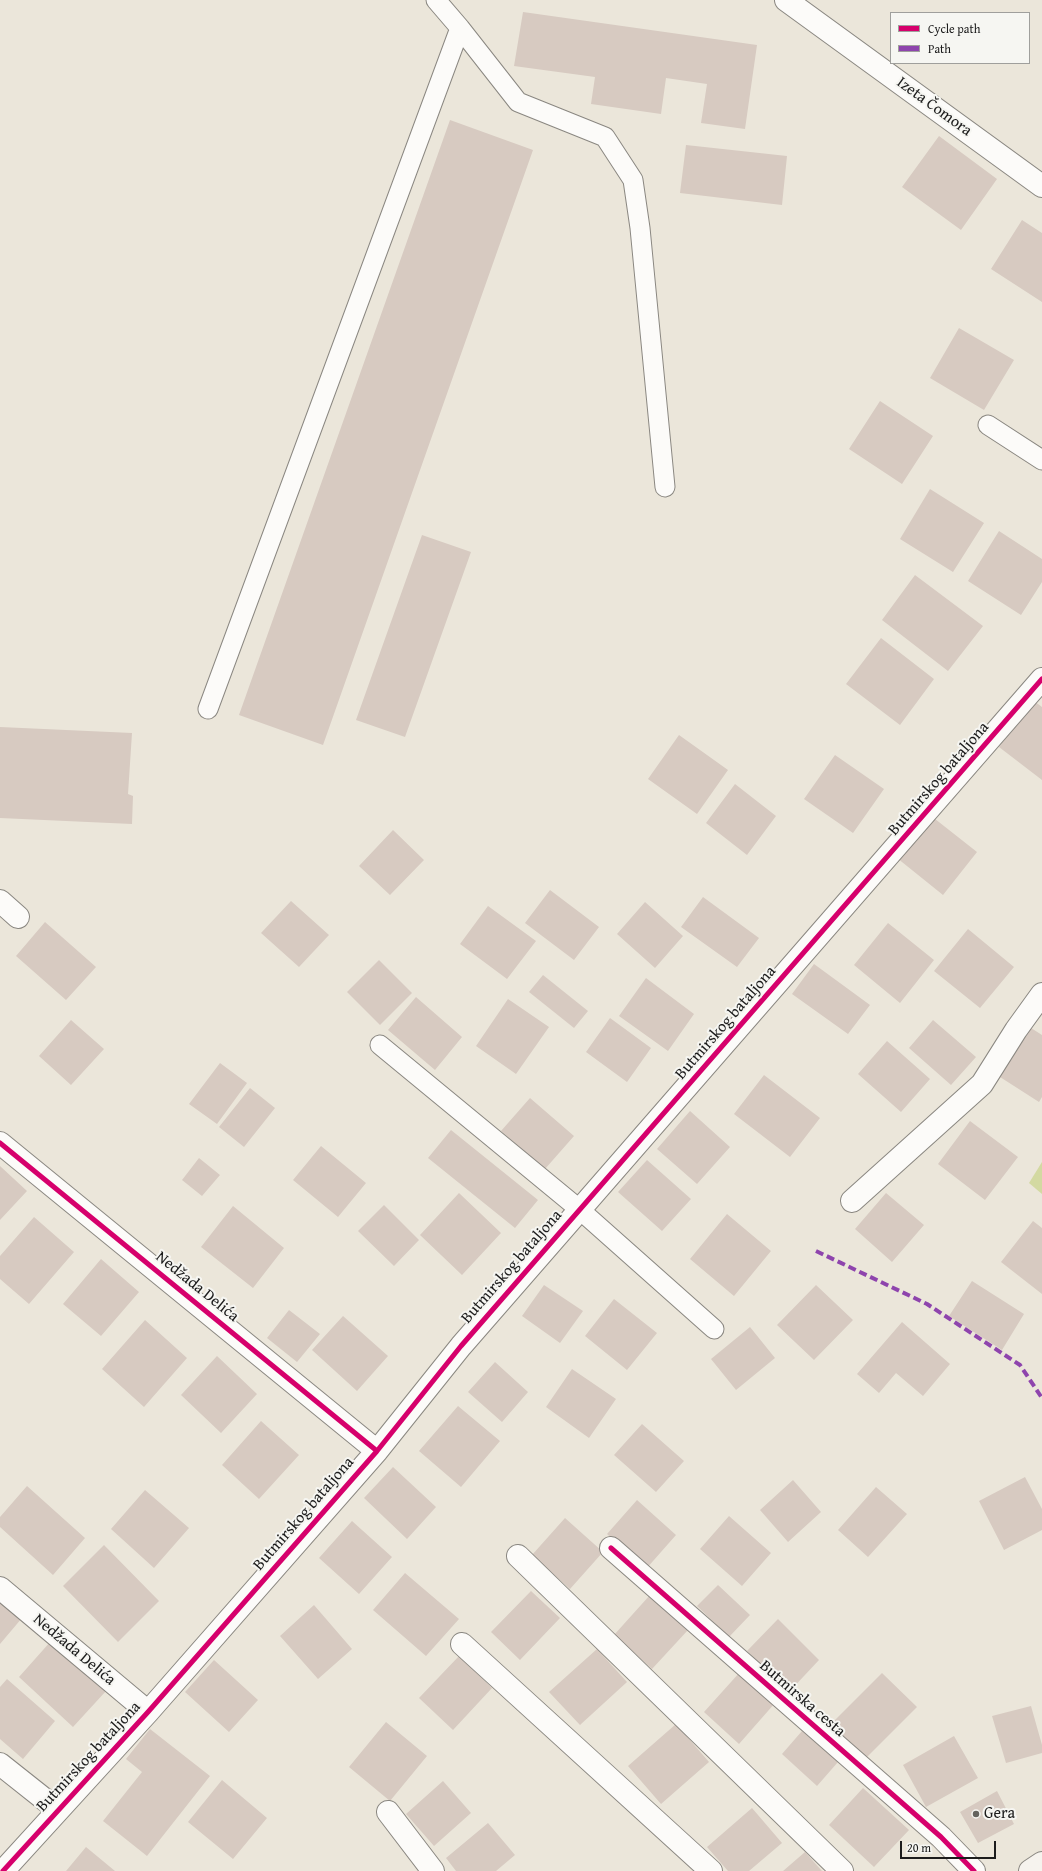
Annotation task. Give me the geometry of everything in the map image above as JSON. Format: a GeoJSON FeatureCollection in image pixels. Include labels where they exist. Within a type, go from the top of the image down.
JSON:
{"type":"FeatureCollection","features":[{"type":"Feature","properties":{"kind":"street","name":"Izeta Čomora"},"geometry":{"type":"LineString","coordinates":[[786,0],[1042,186]]}},
{"type":"Feature","properties":{"kind":"street","name":"Butmirskog bataljona"},"geometry":{"type":"LineString","coordinates":[[3,1871],[148,1712],[377,1451],[461,1346],[579,1209],[1042,679]]}},
{"type":"Feature","properties":{"kind":"street"},"geometry":{"type":"LineString","coordinates":[[0,901],[18,917]]}},
{"type":"Feature","properties":{"kind":"street"},"geometry":{"type":"LineString","coordinates":[[852,1202],[982,1084],[1016,1030],[1042,994]]}},
{"type":"Feature","properties":{"kind":"street","name":"Nedžada Delića"},"geometry":{"type":"LineString","coordinates":[[0,1143],[377,1451]]}},
{"type":"Feature","properties":{"kind":"street","name":"Butmirska cesta"},"geometry":{"type":"LineString","coordinates":[[611,1548],[941,1837],[974,1871]]}},
{"type":"Feature","properties":{"kind":"street"},"geometry":{"type":"LineString","coordinates":[[518,1556],[842,1871]]}},
{"type":"Feature","properties":{"kind":"street","name":"Nedžada Delića"},"geometry":{"type":"LineString","coordinates":[[0,1588],[148,1712]]}},
{"type":"Feature","properties":{"kind":"street"},"geometry":{"type":"LineString","coordinates":[[462,1644],[711,1871]]}},
{"type":"Feature","properties":{"kind":"street"},"geometry":{"type":"LineString","coordinates":[[0,1764],[58,1810]]}},
{"type":"Feature","properties":{"kind":"street"},"geometry":{"type":"LineString","coordinates":[[388,1812],[433,1871]]}},
{"type":"Feature","properties":{"kind":"street"},"geometry":{"type":"LineString","coordinates":[[1030,1871],[1042,1863]]}},
{"type":"Feature","properties":{"kind":"lane"},"geometry":{"type":"LineString","coordinates":[[436,0],[518,102],[605,137],[633,180],[640,228],[665,487]]}},
{"type":"Feature","properties":{"kind":"lane"},"geometry":{"type":"LineString","coordinates":[[208,709],[460,28]]}},
{"type":"Feature","properties":{"kind":"lane"},"geometry":{"type":"LineString","coordinates":[[988,425],[1042,460]]}},
{"type":"Feature","properties":{"kind":"lane"},"geometry":{"type":"LineString","coordinates":[[380,1045],[579,1209],[714,1329]]}},
{"type":"Feature","properties":{"kind":"green space"},"geometry":{"type":"Polygon","coordinates":[[[1042,1162],[1042,1194],[1029,1183],[1042,1162]]]}},
{"type":"Feature","properties":{"kind":"building"},"geometry":{"type":"Polygon","coordinates":[[[523,12],[757,45],[745,129],[701,123],[707,84],[666,78],[661,114],[591,104],[595,77],[514,66],[523,12]]]}},
{"type":"Feature","properties":{"kind":"building"},"geometry":{"type":"Polygon","coordinates":[[[450,120],[533,150],[323,745],[239,715],[450,120]]]}},
{"type":"Feature","properties":{"kind":"building"},"geometry":{"type":"Polygon","coordinates":[[[939,136],[997,179],[961,230],[902,187],[939,136]]]}},
{"type":"Feature","properties":{"kind":"building"},"geometry":{"type":"Polygon","coordinates":[[[686,145],[787,156],[782,205],[680,193],[686,145]]]}},
{"type":"Feature","properties":{"kind":"building"},"geometry":{"type":"Polygon","coordinates":[[[1022,220],[1042,233],[1042,302],[991,269],[1022,220]]]}},
{"type":"Feature","properties":{"kind":"building"},"geometry":{"type":"Polygon","coordinates":[[[959,328],[1014,360],[984,410],[930,378],[959,328]]]}},
{"type":"Feature","properties":{"kind":"building"},"geometry":{"type":"Polygon","coordinates":[[[880,401],[933,436],[902,484],[849,449],[880,401]]]}},
{"type":"Feature","properties":{"kind":"building"},"geometry":{"type":"Polygon","coordinates":[[[930,489],[984,523],[953,572],[900,539],[930,489]]]}},
{"type":"Feature","properties":{"kind":"building"},"geometry":{"type":"Polygon","coordinates":[[[999,531],[1042,559],[1042,582],[1021,615],[968,581],[999,531]]]}},
{"type":"Feature","properties":{"kind":"building"},"geometry":{"type":"Polygon","coordinates":[[[422,535],[471,552],[405,737],[356,720],[422,535]]]}},
{"type":"Feature","properties":{"kind":"building"},"geometry":{"type":"Polygon","coordinates":[[[915,575],[983,626],[948,671],[882,620],[915,575]]]}},
{"type":"Feature","properties":{"kind":"building"},"geometry":{"type":"Polygon","coordinates":[[[881,638],[934,679],[900,725],[846,684],[881,638]]]}},
{"type":"Feature","properties":{"kind":"building"},"geometry":{"type":"Polygon","coordinates":[[[1034,701],[1042,707],[1042,780],[999,747],[1034,701]]]}},
{"type":"Feature","properties":{"kind":"building"},"geometry":{"type":"Polygon","coordinates":[[[0,727],[132,733],[128,794],[133,796],[132,824],[0,818],[0,727]]]}},
{"type":"Feature","properties":{"kind":"building"},"geometry":{"type":"Polygon","coordinates":[[[679,735],[728,770],[697,814],[648,779],[679,735]]]}},
{"type":"Feature","properties":{"kind":"building"},"geometry":{"type":"Polygon","coordinates":[[[835,755],[884,789],[853,833],[804,799],[835,755]]]}},
{"type":"Feature","properties":{"kind":"building"},"geometry":{"type":"Polygon","coordinates":[[[735,784],[776,816],[747,855],[706,823],[735,784]]]}},
{"type":"Feature","properties":{"kind":"building"},"geometry":{"type":"Polygon","coordinates":[[[930,815],[977,852],[943,895],[897,858],[930,815]]]}},
{"type":"Feature","properties":{"kind":"building"},"geometry":{"type":"Polygon","coordinates":[[[393,830],[424,860],[390,895],[359,866],[393,830]]]}},
{"type":"Feature","properties":{"kind":"building"},"geometry":{"type":"Polygon","coordinates":[[[550,890],[599,927],[574,960],[525,923],[550,890]]]}},
{"type":"Feature","properties":{"kind":"building"},"geometry":{"type":"Polygon","coordinates":[[[703,897],[759,938],[737,967],[681,927],[703,897]]]}},
{"type":"Feature","properties":{"kind":"building"},"geometry":{"type":"Polygon","coordinates":[[[291,901],[329,935],[299,967],[261,933],[291,901]]]}},
{"type":"Feature","properties":{"kind":"building"},"geometry":{"type":"Polygon","coordinates":[[[645,902],[683,936],[655,968],[617,934],[645,902]]]}},
{"type":"Feature","properties":{"kind":"building"},"geometry":{"type":"Polygon","coordinates":[[[488,906],[536,941],[507,979],[460,944],[488,906]]]}},
{"type":"Feature","properties":{"kind":"building"},"geometry":{"type":"Polygon","coordinates":[[[45,922],[96,967],[66,1000],[16,956],[45,922]]]}},
{"type":"Feature","properties":{"kind":"building"},"geometry":{"type":"Polygon","coordinates":[[[888,923],[934,960],[900,1003],[854,965],[888,923]]]}},
{"type":"Feature","properties":{"kind":"building"},"geometry":{"type":"Polygon","coordinates":[[[968,929],[1014,967],[980,1008],[934,971],[968,929]]]}},
{"type":"Feature","properties":{"kind":"building"},"geometry":{"type":"Polygon","coordinates":[[[379,960],[412,993],[380,1025],[347,992],[379,960]]]}},
{"type":"Feature","properties":{"kind":"building"},"geometry":{"type":"Polygon","coordinates":[[[814,964],[870,1005],[848,1034],[792,994],[814,964]]]}},
{"type":"Feature","properties":{"kind":"building"},"geometry":{"type":"Polygon","coordinates":[[[543,975],[588,1011],[574,1028],[529,992],[543,975]]]}},
{"type":"Feature","properties":{"kind":"building"},"geometry":{"type":"Polygon","coordinates":[[[646,978],[694,1014],[668,1051],[619,1016],[646,978]]]}},
{"type":"Feature","properties":{"kind":"building"},"geometry":{"type":"Polygon","coordinates":[[[416,997],[462,1037],[435,1070],[388,1030],[416,997]]]}},
{"type":"Feature","properties":{"kind":"building"},"geometry":{"type":"Polygon","coordinates":[[[508,999],[549,1027],[516,1074],[476,1046],[508,999]]]}},
{"type":"Feature","properties":{"kind":"building"},"geometry":{"type":"Polygon","coordinates":[[[610,1018],[651,1048],[627,1082],[586,1052],[610,1018]]]}},
{"type":"Feature","properties":{"kind":"building"},"geometry":{"type":"Polygon","coordinates":[[[71,1020],[104,1049],[71,1085],[39,1056],[71,1020]]]}},
{"type":"Feature","properties":{"kind":"building"},"geometry":{"type":"Polygon","coordinates":[[[933,1020],[976,1057],[951,1085],[909,1048],[933,1020]]]}},
{"type":"Feature","properties":{"kind":"building"},"geometry":{"type":"Polygon","coordinates":[[[1031,1028],[1042,1035],[1042,1097],[1039,1102],[1000,1077],[1031,1028]]]}},
{"type":"Feature","properties":{"kind":"building"},"geometry":{"type":"Polygon","coordinates":[[[887,1041],[930,1079],[901,1112],[858,1074],[887,1041]]]}},
{"type":"Feature","properties":{"kind":"building"},"geometry":{"type":"Polygon","coordinates":[[[220,1063],[247,1083],[217,1124],[189,1104],[220,1063]]]}},
{"type":"Feature","properties":{"kind":"building"},"geometry":{"type":"Polygon","coordinates":[[[764,1075],[820,1118],[790,1157],[734,1114],[764,1075]]]}},
{"type":"Feature","properties":{"kind":"building"},"geometry":{"type":"Polygon","coordinates":[[[250,1088],[275,1108],[244,1147],[219,1127],[250,1088]]]}},
{"type":"Feature","properties":{"kind":"building"},"geometry":{"type":"Polygon","coordinates":[[[530,1098],[574,1136],[545,1169],[501,1131],[530,1098]]]}},
{"type":"Feature","properties":{"kind":"building"},"geometry":{"type":"Polygon","coordinates":[[[690,1111],[730,1147],[697,1184],[657,1149],[690,1111]]]}},
{"type":"Feature","properties":{"kind":"building"},"geometry":{"type":"Polygon","coordinates":[[[970,1121],[1018,1157],[985,1200],[938,1164],[970,1121]]]}},
{"type":"Feature","properties":{"kind":"building"},"geometry":{"type":"Polygon","coordinates":[[[451,1130],[538,1200],[515,1228],[428,1158],[451,1130]]]}},
{"type":"Feature","properties":{"kind":"building"},"geometry":{"type":"Polygon","coordinates":[[[321,1146],[366,1183],[338,1217],[293,1180],[321,1146]]]}},
{"type":"Feature","properties":{"kind":"building"},"geometry":{"type":"Polygon","coordinates":[[[199,1158],[220,1175],[202,1196],[182,1180],[199,1158]]]}},
{"type":"Feature","properties":{"kind":"building"},"geometry":{"type":"Polygon","coordinates":[[[647,1160],[691,1199],[662,1231],[618,1192],[647,1160]]]}},
{"type":"Feature","properties":{"kind":"building"},"geometry":{"type":"Polygon","coordinates":[[[0,1166],[27,1191],[0,1220],[0,1166]]]}},
{"type":"Feature","properties":{"kind":"building"},"geometry":{"type":"Polygon","coordinates":[[[459,1193],[501,1233],[462,1275],[420,1235],[459,1193]]]}},
{"type":"Feature","properties":{"kind":"building"},"geometry":{"type":"Polygon","coordinates":[[[886,1193],[924,1225],[892,1262],[855,1229],[886,1193]]]}},
{"type":"Feature","properties":{"kind":"building"},"geometry":{"type":"Polygon","coordinates":[[[384,1205],[419,1240],[394,1266],[358,1231],[384,1205]]]}},
{"type":"Feature","properties":{"kind":"building"},"geometry":{"type":"Polygon","coordinates":[[[233,1206],[284,1248],[253,1288],[201,1247],[233,1206]]]}},
{"type":"Feature","properties":{"kind":"building"},"geometry":{"type":"Polygon","coordinates":[[[727,1214],[771,1251],[734,1296],[690,1259],[727,1214]]]}},
{"type":"Feature","properties":{"kind":"building"},"geometry":{"type":"Polygon","coordinates":[[[34,1217],[74,1252],[29,1304],[0,1279],[0,1256],[34,1217]]]}},
{"type":"Feature","properties":{"kind":"building"},"geometry":{"type":"Polygon","coordinates":[[[1033,1221],[1042,1228],[1042,1294],[1001,1262],[1033,1221]]]}},
{"type":"Feature","properties":{"kind":"building"},"geometry":{"type":"Polygon","coordinates":[[[101,1259],[139,1292],[101,1336],[63,1304],[101,1259]]]}},
{"type":"Feature","properties":{"kind":"building"},"geometry":{"type":"Polygon","coordinates":[[[972,1281],[1024,1314],[1002,1350],[949,1316],[972,1281]]]}},
{"type":"Feature","properties":{"kind":"building"},"geometry":{"type":"Polygon","coordinates":[[[544,1285],[583,1311],[560,1343],[522,1316],[544,1285]]]}},
{"type":"Feature","properties":{"kind":"building"},"geometry":{"type":"Polygon","coordinates":[[[816,1285],[853,1320],[814,1360],[777,1325],[816,1285]]]}},
{"type":"Feature","properties":{"kind":"building"},"geometry":{"type":"Polygon","coordinates":[[[614,1299],[657,1333],[627,1370],[585,1336],[614,1299]]]}},
{"type":"Feature","properties":{"kind":"building"},"geometry":{"type":"Polygon","coordinates":[[[289,1310],[320,1334],[297,1362],[267,1338],[289,1310]]]}},
{"type":"Feature","properties":{"kind":"building"},"geometry":{"type":"Polygon","coordinates":[[[343,1316],[388,1356],[357,1391],[312,1350],[343,1316]]]}},
{"type":"Feature","properties":{"kind":"building"},"geometry":{"type":"Polygon","coordinates":[[[145,1320],[187,1358],[144,1407],[102,1369],[145,1320]]]}},
{"type":"Feature","properties":{"kind":"building"},"geometry":{"type":"Polygon","coordinates":[[[902,1322],[950,1364],[923,1396],[896,1373],[879,1393],[857,1374],[902,1322]]]}},
{"type":"Feature","properties":{"kind":"building"},"geometry":{"type":"Polygon","coordinates":[[[750,1327],[775,1358],[736,1390],[711,1359],[750,1327]]]}},
{"type":"Feature","properties":{"kind":"building"},"geometry":{"type":"Polygon","coordinates":[[[217,1356],[257,1394],[221,1433],[181,1395],[217,1356]]]}},
{"type":"Feature","properties":{"kind":"building"},"geometry":{"type":"Polygon","coordinates":[[[495,1362],[528,1392],[502,1422],[468,1392],[495,1362]]]}},
{"type":"Feature","properties":{"kind":"building"},"geometry":{"type":"Polygon","coordinates":[[[572,1369],[616,1399],[589,1438],[546,1407],[572,1369]]]}},
{"type":"Feature","properties":{"kind":"building"},"geometry":{"type":"Polygon","coordinates":[[[458,1406],[500,1441],[461,1487],[419,1451],[458,1406]]]}},
{"type":"Feature","properties":{"kind":"building"},"geometry":{"type":"Polygon","coordinates":[[[261,1421],[299,1455],[259,1499],[222,1465],[261,1421]]]}},
{"type":"Feature","properties":{"kind":"building"},"geometry":{"type":"Polygon","coordinates":[[[642,1424],[684,1461],[656,1492],[614,1455],[642,1424]]]}},
{"type":"Feature","properties":{"kind":"building"},"geometry":{"type":"Polygon","coordinates":[[[393,1467],[436,1507],[407,1539],[364,1498],[393,1467]]]}},
{"type":"Feature","properties":{"kind":"building"},"geometry":{"type":"Polygon","coordinates":[[[1025,1477],[1042,1509],[1042,1530],[1004,1550],[979,1501],[1025,1477]]]}},
{"type":"Feature","properties":{"kind":"building"},"geometry":{"type":"Polygon","coordinates":[[[793,1480],[821,1512],[788,1542],[760,1510],[793,1480]]]}},
{"type":"Feature","properties":{"kind":"building"},"geometry":{"type":"Polygon","coordinates":[[[27,1486],[85,1538],[53,1575],[0,1527],[0,1517],[27,1486]]]}},
{"type":"Feature","properties":{"kind":"building"},"geometry":{"type":"Polygon","coordinates":[[[876,1487],[907,1514],[868,1557],[838,1530],[876,1487]]]}},
{"type":"Feature","properties":{"kind":"building"},"geometry":{"type":"Polygon","coordinates":[[[145,1490],[189,1528],[154,1568],[111,1529],[145,1490]]]}},
{"type":"Feature","properties":{"kind":"building"},"geometry":{"type":"Polygon","coordinates":[[[637,1500],[676,1535],[646,1569],[607,1534],[637,1500]]]}},
{"type":"Feature","properties":{"kind":"building"},"geometry":{"type":"Polygon","coordinates":[[[729,1516],[771,1553],[742,1586],[700,1549],[729,1516]]]}},
{"type":"Feature","properties":{"kind":"building"},"geometry":{"type":"Polygon","coordinates":[[[565,1518],[603,1552],[570,1589],[532,1555],[565,1518]]]}},
{"type":"Feature","properties":{"kind":"building"},"geometry":{"type":"Polygon","coordinates":[[[352,1521],[392,1557],[359,1594],[319,1558],[352,1521]]]}},
{"type":"Feature","properties":{"kind":"building"},"geometry":{"type":"Polygon","coordinates":[[[104,1545],[159,1601],[118,1642],[63,1586],[104,1545]]]}},
{"type":"Feature","properties":{"kind":"building"},"geometry":{"type":"Polygon","coordinates":[[[405,1573],[459,1619],[426,1656],[373,1610],[405,1573]]]}},
{"type":"Feature","properties":{"kind":"building"},"geometry":{"type":"Polygon","coordinates":[[[718,1585],[750,1615],[729,1637],[697,1606],[718,1585]]]}},
{"type":"Feature","properties":{"kind":"building"},"geometry":{"type":"Polygon","coordinates":[[[531,1591],[560,1618],[520,1660],[491,1632],[531,1591]]]}},
{"type":"Feature","properties":{"kind":"building"},"geometry":{"type":"Polygon","coordinates":[[[650,1595],[688,1630],[652,1669],[614,1635],[650,1595]]]}},
{"type":"Feature","properties":{"kind":"building"},"geometry":{"type":"Polygon","coordinates":[[[0,1600],[22,1618],[0,1644],[0,1600]]]}},
{"type":"Feature","properties":{"kind":"building"},"geometry":{"type":"Polygon","coordinates":[[[314,1605],[352,1649],[318,1679],[280,1636],[314,1605]]]}},
{"type":"Feature","properties":{"kind":"building"},"geometry":{"type":"Polygon","coordinates":[[[778,1619],[819,1660],[789,1692],[747,1651],[778,1619]]]}},
{"type":"Feature","properties":{"kind":"building"},"geometry":{"type":"Polygon","coordinates":[[[51,1641],[106,1691],[73,1727],[19,1677],[51,1641]]]}},
{"type":"Feature","properties":{"kind":"building"},"geometry":{"type":"Polygon","coordinates":[[[597,1649],[627,1682],[580,1725],[549,1692],[597,1649]]]}},
{"type":"Feature","properties":{"kind":"building"},"geometry":{"type":"Polygon","coordinates":[[[459,1656],[492,1688],[453,1730],[419,1698],[459,1656]]]}},
{"type":"Feature","properties":{"kind":"building"},"geometry":{"type":"Polygon","coordinates":[[[214,1660],[258,1700],[229,1732],[185,1692],[214,1660]]]}},
{"type":"Feature","properties":{"kind":"building"},"geometry":{"type":"Polygon","coordinates":[[[740,1672],[775,1703],[739,1744],[704,1712],[740,1672]]]}},
{"type":"Feature","properties":{"kind":"building"},"geometry":{"type":"Polygon","coordinates":[[[882,1673],[917,1707],[866,1758],[831,1724],[882,1673]]]}},
{"type":"Feature","properties":{"kind":"building"},"geometry":{"type":"Polygon","coordinates":[[[7,1679],[55,1721],[23,1759],[0,1739],[0,1687],[7,1679]]]}},
{"type":"Feature","properties":{"kind":"building"},"geometry":{"type":"Polygon","coordinates":[[[1031,1706],[1042,1745],[1042,1753],[1006,1763],[992,1716],[1031,1706]]]}},
{"type":"Feature","properties":{"kind":"building"},"geometry":{"type":"Polygon","coordinates":[[[386,1722],[427,1756],[390,1801],[349,1767],[386,1722]]]}},
{"type":"Feature","properties":{"kind":"building"},"geometry":{"type":"Polygon","coordinates":[[[676,1724],[709,1762],[661,1804],[628,1766],[676,1724]]]}},
{"type":"Feature","properties":{"kind":"building"},"geometry":{"type":"Polygon","coordinates":[[[150,1729],[210,1776],[147,1856],[103,1821],[142,1772],[126,1759],[150,1729]]]}},
{"type":"Feature","properties":{"kind":"building"},"geometry":{"type":"Polygon","coordinates":[[[802,1731],[838,1762],[817,1786],[782,1754],[802,1731]]]}},
{"type":"Feature","properties":{"kind":"building"},"geometry":{"type":"Polygon","coordinates":[[[954,1736],[978,1778],[926,1807],[903,1765],[954,1736]]]}},
{"type":"Feature","properties":{"kind":"building"},"geometry":{"type":"Polygon","coordinates":[[[222,1780],[267,1818],[233,1859],[188,1822],[222,1780]]]}},
{"type":"Feature","properties":{"kind":"building"},"geometry":{"type":"Polygon","coordinates":[[[443,1781],[471,1813],[434,1846],[406,1814],[443,1781]]]}},
{"type":"Feature","properties":{"kind":"building"},"geometry":{"type":"Polygon","coordinates":[[[863,1788],[909,1830],[874,1867],[829,1825],[863,1788]]]}},
{"type":"Feature","properties":{"kind":"building"},"geometry":{"type":"Polygon","coordinates":[[[997,1791],[1014,1824],[978,1843],[960,1812],[997,1791]]]}},
{"type":"Feature","properties":{"kind":"building"},"geometry":{"type":"Polygon","coordinates":[[[752,1808],[782,1843],[749,1871],[728,1871],[707,1847],[752,1808]]]}},
{"type":"Feature","properties":{"kind":"building"},"geometry":{"type":"Polygon","coordinates":[[[488,1823],[515,1855],[496,1871],[456,1871],[446,1858],[488,1823]]]}},
{"type":"Feature","properties":{"kind":"building"},"geometry":{"type":"Polygon","coordinates":[[[86,1847],[115,1871],[66,1871],[86,1847]]]}},
{"type":"Feature","properties":{"kind":"building"},"geometry":{"type":"Polygon","coordinates":[[[805,1852],[822,1871],[783,1871],[805,1852]]]}},
{"type":"Feature","properties":{"kind":"marked path"},"geometry":{"type":"LineString","coordinates":[[816,1251],[927,1304],[1020,1365],[1042,1398]]}},
{"type":"Feature","properties":{"kind":"cycle path"},"geometry":{"type":"LineString","coordinates":[[3,1871],[148,1712],[377,1451],[461,1346],[1042,679]]}},
{"type":"Feature","properties":{"kind":"cycle path"},"geometry":{"type":"LineString","coordinates":[[0,1143],[377,1451]]}},
{"type":"Feature","properties":{"kind":"cycle path"},"geometry":{"type":"LineString","coordinates":[[611,1548],[941,1837],[974,1871]]}},
{"type":"Feature","properties":{"kind":"place","name":"Gera"},"geometry":{"type":"Point","coordinates":[976,1814]}}]}
